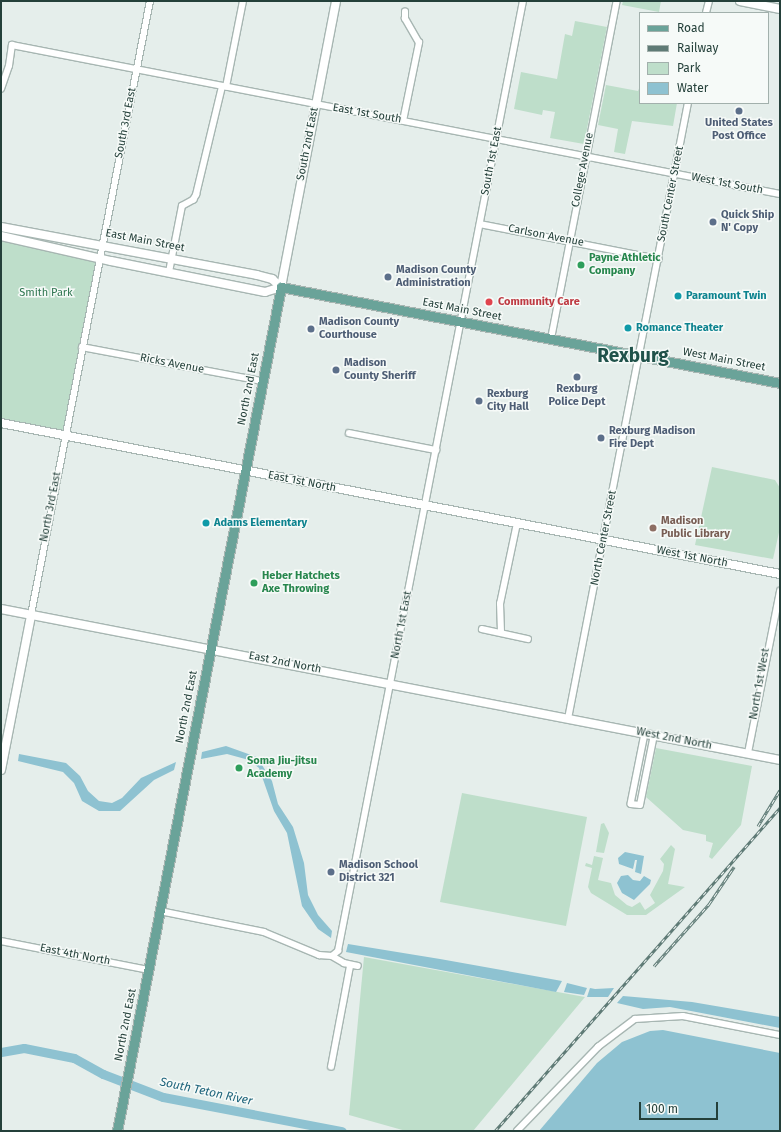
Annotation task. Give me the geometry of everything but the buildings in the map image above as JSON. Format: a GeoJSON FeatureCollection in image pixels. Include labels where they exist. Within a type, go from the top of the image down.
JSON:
{"type":"FeatureCollection","features":[{"type":"Feature","properties":{"kind":"main road","name":"East Main Street"},"geometry":{"type":"LineString","coordinates":[[281,287],[640,356]]}},
{"type":"Feature","properties":{"kind":"main road","name":"North 2nd East"},"geometry":{"type":"LineString","coordinates":[[117,1131],[281,287]]}},
{"type":"Feature","properties":{"kind":"main road","name":"West Main Street"},"geometry":{"type":"LineString","coordinates":[[640,356],[780,383]]}},
{"type":"Feature","properties":{"kind":"street","name":"South 3rd East"},"geometry":{"type":"LineString","coordinates":[[102,245],[150,1]]}},
{"type":"Feature","properties":{"kind":"street"},"geometry":{"type":"LineString","coordinates":[[168,272],[182,206],[193,200],[196,195],[224,87],[243,1]]}},
{"type":"Feature","properties":{"kind":"street","name":"South 2nd East"},"geometry":{"type":"LineString","coordinates":[[281,287],[336,1]]}},
{"type":"Feature","properties":{"kind":"street","name":"South 1st East"},"geometry":{"type":"LineString","coordinates":[[460,322],[523,1]]}},
{"type":"Feature","properties":{"kind":"street","name":"College Avenue"},"geometry":{"type":"LineString","coordinates":[[551,339],[617,1]]}},
{"type":"Feature","properties":{"kind":"street"},"geometry":{"type":"LineString","coordinates":[[706,12],[709,1]]}},
{"type":"Feature","properties":{"kind":"street"},"geometry":{"type":"LineString","coordinates":[[740,1],[780,9]]}},
{"type":"Feature","properties":{"kind":"street"},"geometry":{"type":"LineString","coordinates":[[403,121],[419,43],[405,19],[405,12]]}},
{"type":"Feature","properties":{"kind":"street","name":"East 1st South"},"geometry":{"type":"LineString","coordinates":[[1,89],[8,71],[12,45],[674,174]]}},
{"type":"Feature","properties":{"kind":"street","name":"South Center Street"},"geometry":{"type":"LineString","coordinates":[[640,356],[688,104]]}},
{"type":"Feature","properties":{"kind":"street","name":"West 1st South"},"geometry":{"type":"LineString","coordinates":[[674,174],[780,194]]}},
{"type":"Feature","properties":{"kind":"street","name":"Carlson Avenue"},"geometry":{"type":"LineString","coordinates":[[480,224],[659,259]]}},
{"type":"Feature","properties":{"kind":"street","name":"East Main Street"},"geometry":{"type":"LineString","coordinates":[[1,227],[257,275],[272,279],[281,287]]}},
{"type":"Feature","properties":{"kind":"street","name":"East Main Street"},"geometry":{"type":"LineString","coordinates":[[1,236],[265,292],[281,287]]}},
{"type":"Feature","properties":{"kind":"street","name":"North 3rd East"},"geometry":{"type":"LineString","coordinates":[[1,770],[102,245]]}},
{"type":"Feature","properties":{"kind":"street","name":"North 1st East"},"geometry":{"type":"LineString","coordinates":[[332,956],[338,951],[341,929],[460,322]]}},
{"type":"Feature","properties":{"kind":"street","name":"Ricks Avenue"},"geometry":{"type":"LineString","coordinates":[[82,347],[262,381]]}},
{"type":"Feature","properties":{"kind":"street","name":"North Center Street"},"geometry":{"type":"LineString","coordinates":[[568,719],[640,356]]}},
{"type":"Feature","properties":{"kind":"street","name":"East 1st North"},"geometry":{"type":"LineString","coordinates":[[1,423],[604,540]]}},
{"type":"Feature","properties":{"kind":"street"},"geometry":{"type":"LineString","coordinates":[[349,433],[436,450]]}},
{"type":"Feature","properties":{"kind":"street"},"geometry":{"type":"LineString","coordinates":[[501,632],[500,604],[517,523]]}},
{"type":"Feature","properties":{"kind":"street","name":"West 1st North"},"geometry":{"type":"LineString","coordinates":[[604,540],[780,574]]}},
{"type":"Feature","properties":{"kind":"street","name":"North 1st West"},"geometry":{"type":"LineString","coordinates":[[748,754],[780,591]]}},
{"type":"Feature","properties":{"kind":"street","name":"East 2nd North"},"geometry":{"type":"LineString","coordinates":[[1,609],[568,719]]}},
{"type":"Feature","properties":{"kind":"street"},"geometry":{"type":"LineString","coordinates":[[482,629],[528,639]]}},
{"type":"Feature","properties":{"kind":"street","name":"West 2nd North"},"geometry":{"type":"LineString","coordinates":[[568,719],[780,760]]}},
{"type":"Feature","properties":{"kind":"street"},"geometry":{"type":"LineString","coordinates":[[645,734],[631,804],[640,805],[654,736]]}},
{"type":"Feature","properties":{"kind":"street"},"geometry":{"type":"LineString","coordinates":[[160,911],[251,929],[312,954],[332,956],[350,966],[358,966]]}},
{"type":"Feature","properties":{"kind":"street","name":"East 4th North"},"geometry":{"type":"LineString","coordinates":[[1,941],[148,970]]}},
{"type":"Feature","properties":{"kind":"street"},"geometry":{"type":"LineString","coordinates":[[331,1067],[350,966]]}},
{"type":"Feature","properties":{"kind":"street"},"geometry":{"type":"LineString","coordinates":[[517,1131],[598,1048],[635,1019],[683,1016],[780,1035]]}},
{"type":"Feature","properties":{"kind":"green space"},"geometry":{"type":"Polygon","coordinates":[[[623,1],[661,1],[659,12],[622,5],[623,1]]]}},
{"type":"Feature","properties":{"kind":"green space"},"geometry":{"type":"Polygon","coordinates":[[[575,21],[607,27],[584,144],[550,138],[555,112],[543,110],[542,115],[514,109],[521,72],[557,79],[565,34],[572,36],[575,21]]]}},
{"type":"Feature","properties":{"kind":"green space"},"geometry":{"type":"Polygon","coordinates":[[[606,85],[638,91],[639,88],[639,104],[677,104],[673,126],[632,121],[625,154],[614,152],[618,129],[598,125],[606,85]]]}},
{"type":"Feature","properties":{"kind":"green space","name":"Smith Park"},"geometry":{"type":"Polygon","coordinates":[[[1,236],[100,257],[65,436],[1,423],[1,236]]]}},
{"type":"Feature","properties":{"kind":"green space"},"geometry":{"type":"Polygon","coordinates":[[[712,467],[775,480],[780,488],[780,528],[773,559],[695,545],[712,467]]]}},
{"type":"Feature","properties":{"kind":"green space"},"geometry":{"type":"Polygon","coordinates":[[[656,748],[752,766],[741,825],[712,859],[709,857],[713,843],[706,841],[706,835],[683,830],[646,797],[656,748]]]}},
{"type":"Feature","properties":{"kind":"green space"},"geometry":{"type":"Polygon","coordinates":[[[462,793],[587,817],[566,926],[440,902],[462,793]]]}},
{"type":"Feature","properties":{"kind":"green space"},"geometry":{"type":"Polygon","coordinates":[[[604,823],[609,833],[604,853],[596,852],[601,824],[604,823]]]}},
{"type":"Feature","properties":{"kind":"green space"},"geometry":{"type":"Polygon","coordinates":[[[671,845],[675,849],[668,884],[685,887],[646,915],[627,915],[591,893],[588,887],[592,868],[585,866],[586,863],[592,865],[594,856],[603,858],[598,880],[611,883],[615,895],[627,905],[632,907],[640,902],[645,910],[655,903],[650,895],[663,871],[664,864],[660,859],[671,845]]]}},
{"type":"Feature","properties":{"kind":"green space"},"geometry":{"type":"Polygon","coordinates":[[[364,957],[585,997],[473,1131],[406,1131],[349,1115],[364,957]]]}},
{"type":"Feature","properties":{"kind":"water"},"geometry":{"type":"Polygon","coordinates":[[[226,746],[257,757],[272,781],[278,804],[293,827],[304,863],[308,895],[318,915],[332,931],[331,938],[318,929],[302,906],[287,833],[274,811],[259,768],[249,760],[227,754],[201,759],[202,752],[226,746]]]}},
{"type":"Feature","properties":{"kind":"water"},"geometry":{"type":"Polygon","coordinates":[[[19,754],[66,763],[80,776],[88,791],[99,801],[112,803],[122,798],[141,778],[176,762],[174,770],[154,780],[120,811],[99,811],[82,801],[74,783],[63,772],[18,761],[19,754]]]}},
{"type":"Feature","properties":{"kind":"water"},"geometry":{"type":"Polygon","coordinates":[[[625,852],[644,856],[641,874],[635,872],[637,860],[635,860],[633,869],[619,864],[618,858],[625,852]]]}},
{"type":"Feature","properties":{"kind":"water"},"geometry":{"type":"Polygon","coordinates":[[[628,875],[633,880],[640,881],[644,876],[651,880],[650,884],[634,900],[622,893],[617,883],[621,876],[628,875]]]}},
{"type":"Feature","properties":{"kind":"water"},"geometry":{"type":"Polygon","coordinates":[[[348,944],[562,981],[556,992],[346,952],[348,944]]]}},
{"type":"Feature","properties":{"kind":"water"},"geometry":{"type":"Polygon","coordinates":[[[567,983],[587,988],[584,995],[564,992],[567,983]]]}},
{"type":"Feature","properties":{"kind":"water"},"geometry":{"type":"Polygon","coordinates":[[[590,988],[614,988],[608,997],[587,997],[590,988]]]}},
{"type":"Feature","properties":{"kind":"water"},"geometry":{"type":"Polygon","coordinates":[[[623,996],[692,1002],[780,1017],[780,1028],[670,1007],[643,1009],[617,1003],[623,996]]]}},
{"type":"Feature","properties":{"kind":"water"},"geometry":{"type":"Polygon","coordinates":[[[663,1030],[780,1053],[780,1131],[539,1131],[597,1063],[622,1042],[650,1031],[663,1030]]]}},
{"type":"Feature","properties":{"kind":"waterway","name":"South Teton River"},"geometry":{"type":"LineString","coordinates":[[1,1052],[24,1048],[74,1058],[103,1074],[163,1097],[342,1131]]}},
{"type":"Feature","properties":{"kind":"railway"},"geometry":{"type":"LineString","coordinates":[[758,826],[780,790]]}},
{"type":"Feature","properties":{"kind":"railway"},"geometry":{"type":"LineString","coordinates":[[495,1131],[780,808]]}},
{"type":"Feature","properties":{"kind":"railway"},"geometry":{"type":"LineString","coordinates":[[654,966],[709,904],[734,867]]}},
{"type":"Feature","properties":{"kind":"place","name":"United States Post Office"},"geometry":{"type":"Point","coordinates":[739,111]}},
{"type":"Feature","properties":{"kind":"place","name":"Quick Ship N' Copy"},"geometry":{"type":"Point","coordinates":[713,222]}},
{"type":"Feature","properties":{"kind":"place","name":"Payne Athletic Company"},"geometry":{"type":"Point","coordinates":[581,265]}},
{"type":"Feature","properties":{"kind":"place","name":"Madison County Administration"},"geometry":{"type":"Point","coordinates":[388,277]}},
{"type":"Feature","properties":{"kind":"place","name":"Paramount Twin"},"geometry":{"type":"Point","coordinates":[678,296]}},
{"type":"Feature","properties":{"kind":"place","name":"Community Care"},"geometry":{"type":"Point","coordinates":[489,302]}},
{"type":"Feature","properties":{"kind":"place","name":"Romance Theater"},"geometry":{"type":"Point","coordinates":[628,328]}},
{"type":"Feature","properties":{"kind":"place","name":"Madison County Courthouse"},"geometry":{"type":"Point","coordinates":[311,329]}},
{"type":"Feature","properties":{"kind":"place","name":"Madison County Sheriff"},"geometry":{"type":"Point","coordinates":[336,370]}},
{"type":"Feature","properties":{"kind":"place","name":"Rexburg Police Dept"},"geometry":{"type":"Point","coordinates":[577,377]}},
{"type":"Feature","properties":{"kind":"place","name":"Rexburg City Hall"},"geometry":{"type":"Point","coordinates":[479,401]}},
{"type":"Feature","properties":{"kind":"place","name":"Rexburg Madison Fire Dept"},"geometry":{"type":"Point","coordinates":[601,438]}},
{"type":"Feature","properties":{"kind":"place","name":"Adams Elementary"},"geometry":{"type":"Point","coordinates":[206,523]}},
{"type":"Feature","properties":{"kind":"place","name":"Madison Public Library"},"geometry":{"type":"Point","coordinates":[653,528]}},
{"type":"Feature","properties":{"kind":"place","name":"Heber Hatchets Axe Throwing"},"geometry":{"type":"Point","coordinates":[254,583]}},
{"type":"Feature","properties":{"kind":"place","name":"Soma Jiu-jitsu Academy"},"geometry":{"type":"Point","coordinates":[239,768]}},
{"type":"Feature","properties":{"kind":"place","name":"Madison School District 321"},"geometry":{"type":"Point","coordinates":[331,872]}},
{"type":"Feature","properties":{"kind":"district","name":"Rexburg"},"geometry":{"type":"Point","coordinates":[633,356]}}]}
